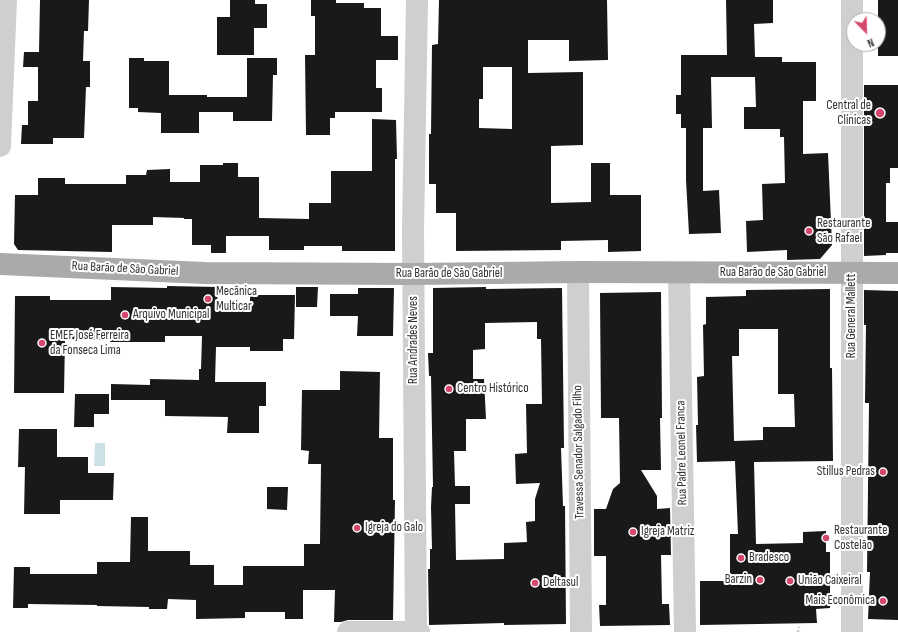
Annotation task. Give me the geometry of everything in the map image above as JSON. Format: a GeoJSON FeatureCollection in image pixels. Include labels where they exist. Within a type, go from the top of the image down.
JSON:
{"type":"FeatureCollection","features":[{"type":"Feature","properties":{"kind":"main road","name":"Rua Barão de São Gabriel"},"geometry":{"type":"LineString","coordinates":[[0,264],[205,273],[414,274],[578,272],[898,272]]}},
{"type":"Feature","properties":{"kind":"street"},"geometry":{"type":"LineString","coordinates":[[0,146],[6,0]]}},
{"type":"Feature","properties":{"kind":"street","name":"Rua Andrades Neves"},"geometry":{"type":"LineString","coordinates":[[417,0],[413,223],[417,632]]}},
{"type":"Feature","properties":{"kind":"street","name":"Rua General Mallett"},"geometry":{"type":"LineString","coordinates":[[852,0],[852,632]]}},
{"type":"Feature","properties":{"kind":"street","name":"Travessa Senador Salgado Filho"},"geometry":{"type":"LineString","coordinates":[[578,272],[581,632]]}},
{"type":"Feature","properties":{"kind":"street","name":"Rua Padre Leonel Franca"},"geometry":{"type":"LineString","coordinates":[[679,273],[685,632]]}},
{"type":"Feature","properties":{"kind":"street"},"geometry":{"type":"LineString","coordinates":[[348,632],[417,632]]}},
{"type":"Feature","properties":{"kind":"path"},"geometry":{"type":"LineString","coordinates":[[798,632],[799,627]]}},
{"type":"Feature","properties":{"kind":"shaded area"},"geometry":{"type":"Polygon","coordinates":[[[95,443],[105,443],[105,466],[94,466],[95,443]]]}},
{"type":"Feature","properties":{"kind":"building"},"geometry":{"type":"Polygon","coordinates":[[[40,0],[89,0],[88,31],[84,31],[83,61],[90,61],[90,87],[86,87],[84,138],[53,138],[53,144],[21,144],[22,125],[28,125],[28,101],[38,101],[38,67],[23,67],[24,52],[39,52],[40,0]]]}},
{"type":"Feature","properties":{"kind":"building"},"geometry":{"type":"Polygon","coordinates":[[[230,0],[255,0],[255,4],[267,4],[267,28],[254,28],[254,55],[217,55],[217,17],[230,17],[230,0]]]}},
{"type":"Feature","properties":{"kind":"building"},"geometry":{"type":"Polygon","coordinates":[[[311,0],[336,0],[336,3],[364,3],[364,8],[381,8],[381,36],[398,36],[398,60],[376,60],[376,88],[382,88],[382,112],[335,112],[335,118],[330,118],[330,135],[306,135],[305,55],[315,55],[315,16],[311,16],[311,0]]]}},
{"type":"Feature","properties":{"kind":"building"},"geometry":{"type":"Polygon","coordinates":[[[439,0],[607,0],[608,60],[569,61],[569,40],[528,40],[528,73],[583,72],[583,145],[551,146],[551,203],[591,202],[591,163],[610,163],[610,195],[641,195],[641,251],[608,252],[608,240],[561,241],[561,250],[456,251],[456,213],[436,213],[436,184],[429,184],[432,45],[438,44],[439,0]],[[483,67],[483,99],[479,99],[479,128],[512,129],[512,67],[483,67]]]}},
{"type":"Feature","properties":{"kind":"building"},"geometry":{"type":"Polygon","coordinates":[[[726,0],[773,0],[773,23],[754,24],[755,57],[782,57],[782,62],[816,62],[816,101],[803,101],[803,154],[828,153],[832,245],[820,259],[787,260],[787,250],[747,252],[746,221],[763,220],[762,184],[785,183],[784,137],[780,137],[780,129],[744,129],[744,107],[756,107],[755,77],[711,77],[712,128],[703,128],[703,191],[719,190],[721,233],[689,234],[686,180],[686,128],[681,128],[681,114],[676,114],[676,95],[681,95],[681,55],[727,55],[726,0]]]}},
{"type":"Feature","properties":{"kind":"building"},"geometry":{"type":"Polygon","coordinates":[[[878,0],[898,0],[898,56],[878,56],[878,52],[886,52],[886,12],[878,12],[878,0]]]}},
{"type":"Feature","properties":{"kind":"building"},"geometry":{"type":"Polygon","coordinates":[[[129,58],[144,58],[144,61],[169,61],[169,95],[247,97],[247,58],[277,58],[277,75],[273,75],[272,121],[233,121],[233,112],[199,112],[199,133],[161,133],[161,113],[138,112],[138,108],[129,108],[129,58]]]}},
{"type":"Feature","properties":{"kind":"building"},"geometry":{"type":"Polygon","coordinates":[[[864,85],[898,85],[898,168],[890,168],[890,183],[886,183],[886,222],[898,222],[898,253],[886,253],[886,255],[864,256],[864,85]]]}},
{"type":"Feature","properties":{"kind":"building"},"geometry":{"type":"Polygon","coordinates":[[[372,119],[396,120],[397,159],[395,159],[395,251],[342,251],[342,246],[304,246],[304,250],[269,250],[269,236],[226,236],[226,253],[211,253],[211,245],[192,245],[192,219],[153,217],[153,225],[112,225],[112,252],[18,250],[14,244],[15,195],[38,195],[38,178],[65,178],[65,184],[126,184],[126,175],[146,175],[147,170],[170,169],[170,182],[200,182],[200,165],[223,165],[223,163],[238,163],[238,177],[259,177],[259,218],[309,219],[309,203],[331,203],[331,171],[372,171],[372,119]]]}},
{"type":"Feature","properties":{"kind":"building"},"geometry":{"type":"Polygon","coordinates":[[[167,286],[218,287],[217,305],[250,305],[250,295],[295,295],[294,339],[283,339],[283,351],[250,351],[250,347],[216,347],[215,382],[266,382],[266,406],[259,406],[259,433],[227,433],[228,417],[165,416],[165,400],[111,400],[111,384],[150,385],[150,379],[199,380],[199,369],[201,369],[202,336],[165,336],[165,342],[110,342],[111,340],[65,339],[64,393],[14,393],[15,296],[50,296],[50,300],[111,300],[111,287],[167,288],[167,286]]]}},
{"type":"Feature","properties":{"kind":"building"},"geometry":{"type":"Polygon","coordinates":[[[296,287],[318,287],[317,307],[296,307],[296,287]]]}},
{"type":"Feature","properties":{"kind":"building"},"geometry":{"type":"Polygon","coordinates":[[[358,288],[394,288],[393,336],[357,336],[358,316],[330,316],[330,294],[358,294],[358,288]]]}},
{"type":"Feature","properties":{"kind":"building"},"geometry":{"type":"Polygon","coordinates":[[[433,288],[562,288],[564,448],[561,448],[563,506],[565,506],[566,624],[504,625],[504,623],[429,625],[428,569],[430,569],[430,549],[432,549],[431,507],[433,487],[431,376],[429,376],[428,353],[433,353],[433,288]],[[537,322],[485,323],[485,349],[473,350],[473,379],[484,379],[486,419],[466,419],[466,451],[454,451],[455,486],[470,486],[470,504],[455,504],[456,560],[504,559],[504,543],[527,542],[526,522],[535,521],[535,499],[540,483],[516,484],[515,454],[527,453],[526,404],[542,404],[541,339],[537,339],[537,322]]]}},
{"type":"Feature","properties":{"kind":"building"},"geometry":{"type":"Polygon","coordinates":[[[830,289],[830,368],[832,368],[833,461],[754,462],[756,544],[803,543],[803,532],[826,531],[826,552],[830,552],[830,608],[816,609],[817,623],[700,625],[700,581],[730,581],[730,534],[738,534],[735,461],[697,462],[697,377],[704,376],[703,325],[706,324],[706,297],[746,296],[746,290],[830,289]],[[739,329],[739,356],[732,356],[734,441],[763,440],[763,427],[795,427],[794,394],[778,394],[778,329],[739,329]]]}},
{"type":"Feature","properties":{"kind":"building"},"geometry":{"type":"Polygon","coordinates":[[[864,290],[898,291],[898,620],[868,619],[870,572],[867,572],[869,403],[865,403],[866,325],[864,325],[864,290]]]}},
{"type":"Feature","properties":{"kind":"building"},"geometry":{"type":"Polygon","coordinates":[[[661,292],[661,470],[641,470],[657,496],[657,509],[670,508],[671,555],[661,555],[662,604],[669,604],[670,625],[600,626],[599,605],[606,605],[606,556],[594,556],[594,509],[606,509],[613,489],[620,483],[619,418],[601,418],[600,293],[661,292]]]}},
{"type":"Feature","properties":{"kind":"building"},"geometry":{"type":"Polygon","coordinates":[[[340,371],[380,372],[379,438],[393,438],[393,500],[395,500],[393,620],[348,620],[334,622],[335,590],[303,590],[303,619],[285,619],[285,612],[245,612],[245,618],[196,619],[196,600],[168,599],[167,609],[97,605],[28,604],[28,608],[13,608],[14,567],[30,567],[30,574],[97,574],[97,562],[130,562],[131,517],[148,517],[148,551],[190,551],[190,565],[214,565],[214,585],[243,585],[243,566],[304,566],[304,544],[320,544],[321,464],[308,464],[309,451],[301,450],[302,390],[340,390],[340,371]]]}},
{"type":"Feature","properties":{"kind":"building"},"geometry":{"type":"Polygon","coordinates":[[[75,394],[109,394],[109,414],[94,414],[94,427],[74,427],[75,394]]]}},
{"type":"Feature","properties":{"kind":"building"},"geometry":{"type":"Polygon","coordinates":[[[19,429],[57,429],[57,457],[88,457],[88,473],[114,473],[113,500],[60,500],[60,514],[24,514],[25,467],[18,467],[19,429]]]}},
{"type":"Feature","properties":{"kind":"building"},"geometry":{"type":"Polygon","coordinates":[[[267,487],[288,487],[287,510],[267,509],[267,487]]]}},
{"type":"Feature","properties":{"kind":"place","name":"Central de Clínicas"},"geometry":{"type":"Point","coordinates":[880,113]}},
{"type":"Feature","properties":{"kind":"place","name":"Restaurante São Rafael"},"geometry":{"type":"Point","coordinates":[809,231]}},
{"type":"Feature","properties":{"kind":"place","name":"Mecânica Multicar"},"geometry":{"type":"Point","coordinates":[208,299]}},
{"type":"Feature","properties":{"kind":"place","name":"Arquivo Municipal"},"geometry":{"type":"Point","coordinates":[125,315]}},
{"type":"Feature","properties":{"kind":"place","name":"EMEF José Ferreira da Fonseca Lima"},"geometry":{"type":"Point","coordinates":[42,343]}},
{"type":"Feature","properties":{"kind":"place","name":"Centro Histórico"},"geometry":{"type":"Point","coordinates":[449,389]}},
{"type":"Feature","properties":{"kind":"place","name":"Stillus Pedras"},"geometry":{"type":"Point","coordinates":[883,472]}},
{"type":"Feature","properties":{"kind":"place","name":"Igreja do Galo"},"geometry":{"type":"Point","coordinates":[357,528]}},
{"type":"Feature","properties":{"kind":"place","name":"Igreja Matriz"},"geometry":{"type":"Point","coordinates":[633,532]}},
{"type":"Feature","properties":{"kind":"place","name":"Restaurante Costelão"},"geometry":{"type":"Point","coordinates":[826,538]}},
{"type":"Feature","properties":{"kind":"place","name":"Bradesco"},"geometry":{"type":"Point","coordinates":[741,558]}},
{"type":"Feature","properties":{"kind":"place","name":"Barzin"},"geometry":{"type":"Point","coordinates":[760,580]}},
{"type":"Feature","properties":{"kind":"place","name":"União Caixeiral"},"geometry":{"type":"Point","coordinates":[790,581]}},
{"type":"Feature","properties":{"kind":"place","name":"Deltasul"},"geometry":{"type":"Point","coordinates":[535,583]}},
{"type":"Feature","properties":{"kind":"place","name":"Mais Econômica"},"geometry":{"type":"Point","coordinates":[883,601]}}]}
